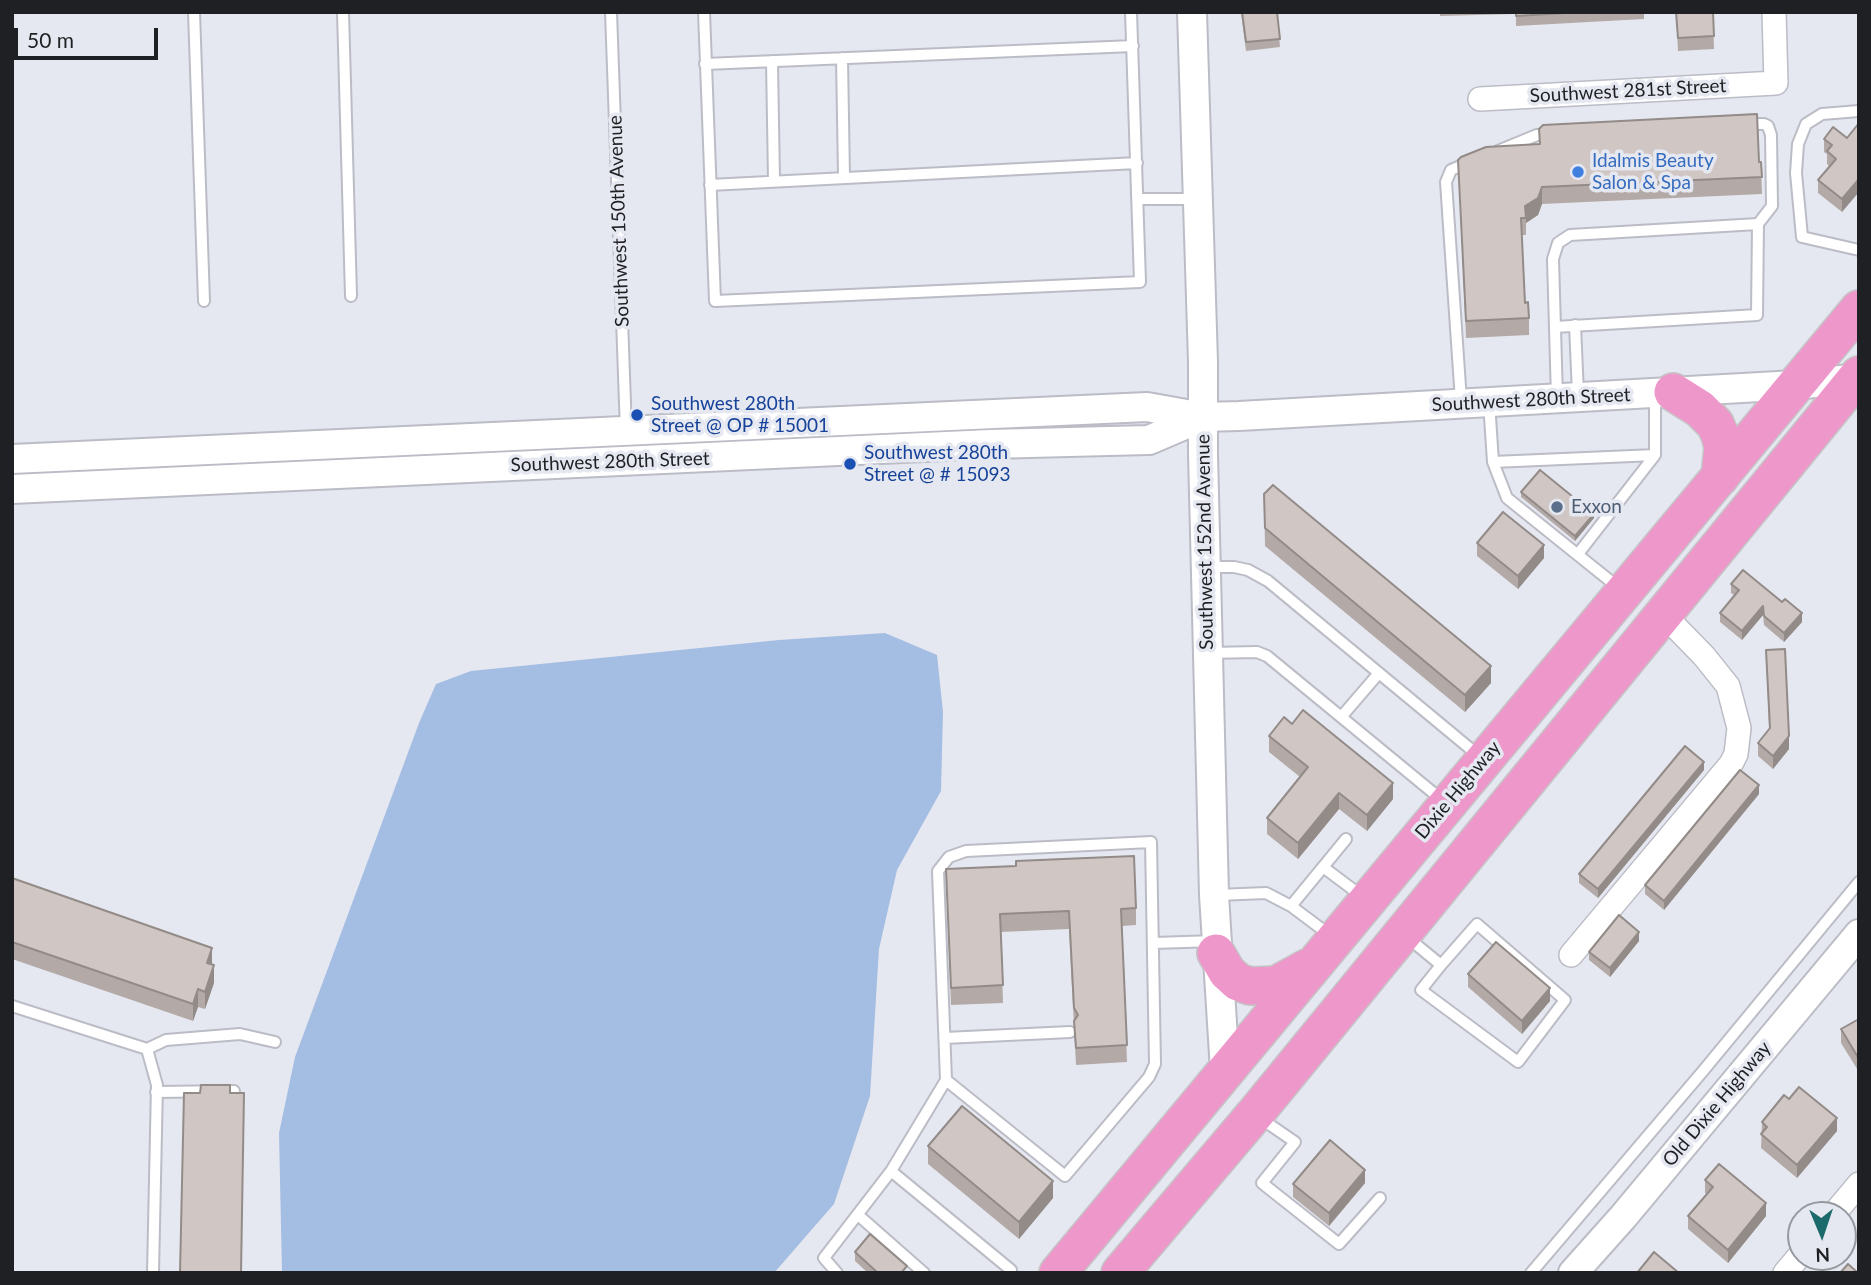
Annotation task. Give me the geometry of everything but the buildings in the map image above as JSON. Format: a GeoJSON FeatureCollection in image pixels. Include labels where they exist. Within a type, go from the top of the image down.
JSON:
{"type":"FeatureCollection","features":[{"type":"Feature","properties":{"kind":"highway","name":"Dixie Highway"},"geometry":{"type":"LineString","coordinates":[[1058,1273],[1859,309]]}},
{"type":"Feature","properties":{"kind":"highway"},"geometry":{"type":"LineString","coordinates":[[1120,1273],[1257,1112],[1664,615],[1858,371]]}},
{"type":"Feature","properties":{"kind":"highway"},"geometry":{"type":"LineString","coordinates":[[1664,615],[1658,593],[1783,435],[1792,410],[1796,385]]}},
{"type":"Feature","properties":{"kind":"highway"},"geometry":{"type":"LineString","coordinates":[[1664,392],[1700,409],[1715,424],[1723,447],[1720,477]]}},
{"type":"Feature","properties":{"kind":"highway"},"geometry":{"type":"LineString","coordinates":[[1257,1112],[1249,1088],[1256,1073],[1342,971],[1379,921],[1397,863]]}},
{"type":"Feature","properties":{"kind":"highway"},"geometry":{"type":"LineString","coordinates":[[1216,947],[1227,972],[1238,982],[1250,986],[1276,985],[1323,953]]}},
{"type":"Feature","properties":{"kind":"highway"},"geometry":{"type":"LineString","coordinates":[[1097,1273],[1127,1230],[1224,1112],[1227,1100],[1225,1071]]}},
{"type":"Feature","properties":{"kind":"street","name":"Southwest 152nd Avenue"},"geometry":{"type":"LineString","coordinates":[[1192,12],[1199,199],[1214,895],[1225,1071]]}},
{"type":"Feature","properties":{"kind":"street","name":"Southwest 281st Street"},"geometry":{"type":"LineString","coordinates":[[1480,99],[1776,83],[1774,12]]}},
{"type":"Feature","properties":{"kind":"street","name":"Southwest 280th Street"},"geometry":{"type":"LineString","coordinates":[[12,459],[1147,407],[1203,417],[1796,385],[1858,371]]}},
{"type":"Feature","properties":{"kind":"street"},"geometry":{"type":"LineString","coordinates":[[988,414],[990,444]]}},
{"type":"Feature","properties":{"kind":"street","name":"Southwest 280th Street"},"geometry":{"type":"LineString","coordinates":[[12,489],[819,454],[990,444],[1149,440],[1203,417]]}},
{"type":"Feature","properties":{"kind":"street"},"geometry":{"type":"LineString","coordinates":[[818,422],[819,454]]}},
{"type":"Feature","properties":{"kind":"street"},"geometry":{"type":"LineString","coordinates":[[626,431],[628,461]]}},
{"type":"Feature","properties":{"kind":"street"},"geometry":{"type":"LineString","coordinates":[[310,446],[314,475]]}},
{"type":"Feature","properties":{"kind":"street"},"geometry":{"type":"LineString","coordinates":[[61,457],[65,486]]}},
{"type":"Feature","properties":{"kind":"street"},"geometry":{"type":"LineString","coordinates":[[1571,955],[1731,764],[1736,754],[1739,728],[1728,686],[1704,656],[1664,615]]}},
{"type":"Feature","properties":{"kind":"street","name":"Old Dixie Highway"},"geometry":{"type":"LineString","coordinates":[[1573,1273],[1623,1217],[1859,934]]}},
{"type":"Feature","properties":{"kind":"street"},"geometry":{"type":"LineString","coordinates":[[1845,1201],[1859,1184]]}},
{"type":"Feature","properties":{"kind":"lane"},"geometry":{"type":"LineString","coordinates":[[194,12],[204,301]]}},
{"type":"Feature","properties":{"kind":"lane"},"geometry":{"type":"LineString","coordinates":[[343,12],[351,296]]}},
{"type":"Feature","properties":{"kind":"lane","name":"Southwest 150th Avenue"},"geometry":{"type":"LineString","coordinates":[[611,12],[626,431]]}},
{"type":"Feature","properties":{"kind":"lane"},"geometry":{"type":"LineString","coordinates":[[704,12],[715,301],[1140,282],[1131,12]]}},
{"type":"Feature","properties":{"kind":"lane"},"geometry":{"type":"LineString","coordinates":[[705,64],[1133,46]]}},
{"type":"Feature","properties":{"kind":"lane"},"geometry":{"type":"LineString","coordinates":[[842,58],[844,178]]}},
{"type":"Feature","properties":{"kind":"lane"},"geometry":{"type":"LineString","coordinates":[[772,61],[774,181]]}},
{"type":"Feature","properties":{"kind":"lane"},"geometry":{"type":"LineString","coordinates":[[1858,249],[1802,237],[1796,173],[1798,144],[1806,124],[1822,114],[1859,111]]}},
{"type":"Feature","properties":{"kind":"lane"},"geometry":{"type":"LineString","coordinates":[[1555,327],[1757,314],[1758,224],[1772,206],[1770,130],[1768,126],[1760,123],[1732,125]]}},
{"type":"Feature","properties":{"kind":"lane"},"geometry":{"type":"LineString","coordinates":[[1488,155],[1537,135],[1564,134]]}},
{"type":"Feature","properties":{"kind":"lane"},"geometry":{"type":"LineString","coordinates":[[1476,160],[1451,170],[1446,182],[1475,403],[1493,462],[1507,498],[1624,592]]}},
{"type":"Feature","properties":{"kind":"lane"},"geometry":{"type":"LineString","coordinates":[[710,185],[1137,163]]}},
{"type":"Feature","properties":{"kind":"lane"},"geometry":{"type":"LineString","coordinates":[[1138,199],[1199,199]]}},
{"type":"Feature","properties":{"kind":"lane"},"geometry":{"type":"LineString","coordinates":[[1568,398],[1555,327],[1553,259],[1558,243],[1570,235],[1758,224]]}},
{"type":"Feature","properties":{"kind":"lane"},"geometry":{"type":"LineString","coordinates":[[1568,398],[1575,325]]}},
{"type":"Feature","properties":{"kind":"lane"},"geometry":{"type":"LineString","coordinates":[[1578,554],[1655,455],[1664,392]]}},
{"type":"Feature","properties":{"kind":"lane"},"geometry":{"type":"LineString","coordinates":[[1493,462],[1655,455]]}},
{"type":"Feature","properties":{"kind":"lane"},"geometry":{"type":"LineString","coordinates":[[1206,568],[1234,567],[1258,575],[1484,760]]}},
{"type":"Feature","properties":{"kind":"lane"},"geometry":{"type":"LineString","coordinates":[[1208,653],[1256,652],[1266,656],[1447,804]]}},
{"type":"Feature","properties":{"kind":"lane"},"geometry":{"type":"LineString","coordinates":[[1342,716],[1379,673]]}},
{"type":"Feature","properties":{"kind":"lane"},"geometry":{"type":"LineString","coordinates":[[1291,906],[1346,839]]}},
{"type":"Feature","properties":{"kind":"lane"},"geometry":{"type":"LineString","coordinates":[[835,1272],[824,1258],[891,1171],[947,1080],[938,871],[949,857],[966,851],[1151,842],[1155,1064],[1149,1077],[1065,1176],[947,1080]]}},
{"type":"Feature","properties":{"kind":"lane"},"geometry":{"type":"LineString","coordinates":[[1323,867],[1367,900]]}},
{"type":"Feature","properties":{"kind":"lane"},"geometry":{"type":"LineString","coordinates":[[1531,1273],[1859,882]]}},
{"type":"Feature","properties":{"kind":"lane"},"geometry":{"type":"LineString","coordinates":[[1214,895],[1266,893],[1291,906],[1323,953]]}},
{"type":"Feature","properties":{"kind":"lane"},"geometry":{"type":"LineString","coordinates":[[1477,924],[1565,1000],[1518,1062],[1422,990],[1441,965],[1477,924]]}},
{"type":"Feature","properties":{"kind":"lane"},"geometry":{"type":"LineString","coordinates":[[1402,933],[1441,965]]}},
{"type":"Feature","properties":{"kind":"lane"},"geometry":{"type":"LineString","coordinates":[[1154,943],[1216,947]]}},
{"type":"Feature","properties":{"kind":"lane"},"geometry":{"type":"LineString","coordinates":[[12,1006],[147,1049],[166,1040],[240,1034],[275,1042]]}},
{"type":"Feature","properties":{"kind":"lane"},"geometry":{"type":"LineString","coordinates":[[945,1038],[1070,1032]]}},
{"type":"Feature","properties":{"kind":"lane"},"geometry":{"type":"LineString","coordinates":[[147,1049],[156,1092],[153,1273]]}},
{"type":"Feature","properties":{"kind":"lane"},"geometry":{"type":"LineString","coordinates":[[156,1092],[234,1091]]}},
{"type":"Feature","properties":{"kind":"lane"},"geometry":{"type":"LineString","coordinates":[[1257,1112],[1295,1142],[1262,1183],[1339,1244],[1380,1198]]}},
{"type":"Feature","properties":{"kind":"lane"},"geometry":{"type":"LineString","coordinates":[[891,1171],[1011,1270]]}},
{"type":"Feature","properties":{"kind":"lane"},"geometry":{"type":"LineString","coordinates":[[858,1215],[924,1273]]}},
{"type":"Feature","properties":{"kind":"water"},"geometry":{"type":"Polygon","coordinates":[[[885,633],[937,655],[943,712],[941,791],[897,870],[879,949],[870,1096],[834,1204],[774,1273],[282,1273],[279,1133],[295,1057],[419,723],[436,684],[471,671],[779,640],[885,633]]]}},
{"type":"Feature","properties":{"kind":"place","name":"Idalmis Beauty Salon & Spa"},"geometry":{"type":"Point","coordinates":[1578,172]}},
{"type":"Feature","properties":{"kind":"place","name":"Southwest 280th Street @ OP # 15001"},"geometry":{"type":"Point","coordinates":[637,415]}},
{"type":"Feature","properties":{"kind":"place","name":"Southwest 280th Street @ # 15093"},"geometry":{"type":"Point","coordinates":[850,464]}},
{"type":"Feature","properties":{"kind":"place","name":"Exxon"},"geometry":{"type":"Point","coordinates":[1557,507]}}]}
